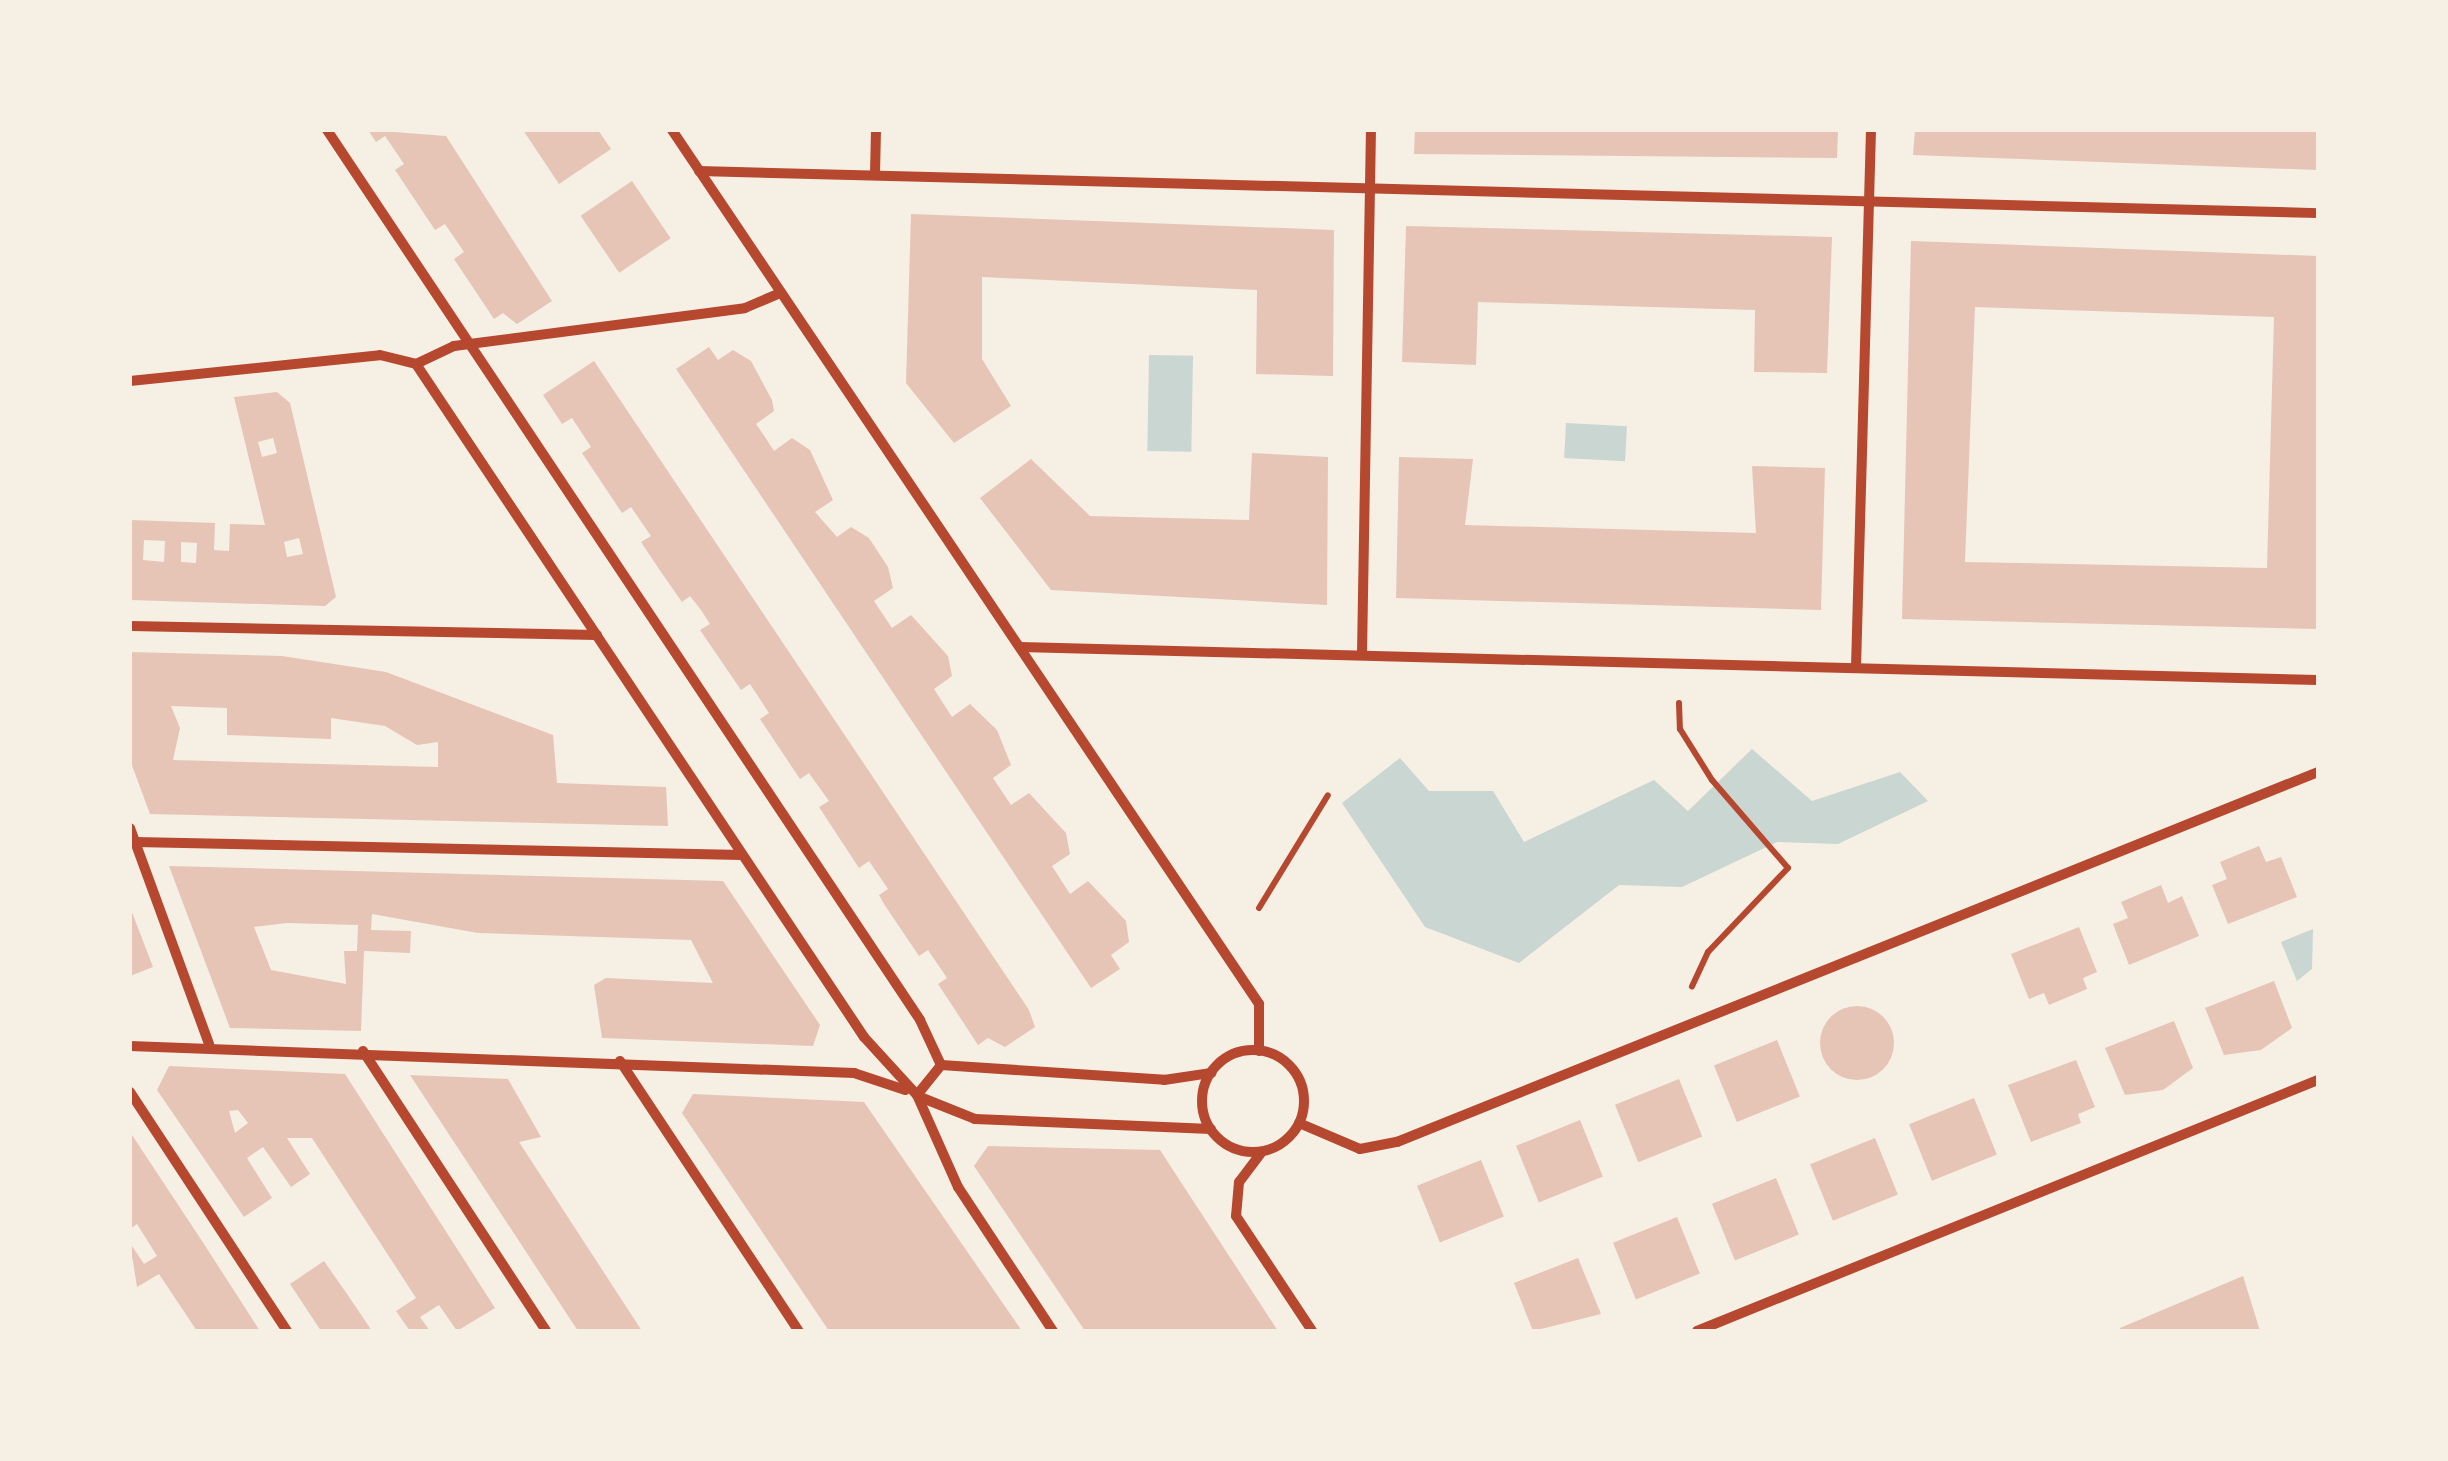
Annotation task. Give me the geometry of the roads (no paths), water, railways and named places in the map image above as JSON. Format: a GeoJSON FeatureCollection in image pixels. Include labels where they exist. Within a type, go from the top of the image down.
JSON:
{"type":"FeatureCollection","features":[{"type":"Feature","properties":{"kind":"street"},"geometry":{"type":"LineString","coordinates":[[327,130],[912,1007],[941,1065]]}},
{"type":"Feature","properties":{"kind":"street"},"geometry":{"type":"LineString","coordinates":[[672,130],[1259,1004],[1260,1051]]}},
{"type":"Feature","properties":{"kind":"street"},"geometry":{"type":"LineString","coordinates":[[875,174],[876,130]]}},
{"type":"Feature","properties":{"kind":"street"},"geometry":{"type":"LineString","coordinates":[[1362,654],[1371,130]]}},
{"type":"Feature","properties":{"kind":"street"},"geometry":{"type":"LineString","coordinates":[[1856,667],[1872,130]]}},
{"type":"Feature","properties":{"kind":"street"},"geometry":{"type":"LineString","coordinates":[[699,170],[2318,213]]}},
{"type":"Feature","properties":{"kind":"street"},"geometry":{"type":"LineString","coordinates":[[130,382],[380,355],[416,364],[472,346],[746,308],[780,293]]}},
{"type":"Feature","properties":{"kind":"street"},"geometry":{"type":"LineString","coordinates":[[416,364],[872,1049],[917,1095],[958,1187],[1054,1331]]}},
{"type":"Feature","properties":{"kind":"street"},"geometry":{"type":"LineString","coordinates":[[130,626],[598,635]]}},
{"type":"Feature","properties":{"kind":"street"},"geometry":{"type":"LineString","coordinates":[[1020,647],[2318,680]]}},
{"type":"Feature","properties":{"kind":"street"},"geometry":{"type":"LineString","coordinates":[[1299,1123],[1360,1149],[1397,1142],[2318,772]]}},
{"type":"Feature","properties":{"kind":"street"},"geometry":{"type":"LineString","coordinates":[[130,828],[209,1044]]}},
{"type":"Feature","properties":{"kind":"street"},"geometry":{"type":"LineString","coordinates":[[135,842],[742,855]]}},
{"type":"Feature","properties":{"kind":"street"},"geometry":{"type":"LineString","coordinates":[[130,1046],[209,1044],[861,1074],[975,1119],[1211,1129]]}},
{"type":"Feature","properties":{"kind":"street"},"geometry":{"type":"LineString","coordinates":[[362,1051],[546,1331]]}},
{"type":"Feature","properties":{"kind":"street"},"geometry":{"type":"LineString","coordinates":[[1262,1151],[1228,1146],[1211,1129],[1202,1108],[1211,1073],[1227,1058],[1260,1051],[1299,1078],[1299,1123]]}},
{"type":"Feature","properties":{"kind":"street"},"geometry":{"type":"LineString","coordinates":[[620,1061],[799,1331]]}},
{"type":"Feature","properties":{"kind":"street"},"geometry":{"type":"LineString","coordinates":[[941,1065],[1164,1080],[1211,1073]]}},
{"type":"Feature","properties":{"kind":"street"},"geometry":{"type":"LineString","coordinates":[[917,1095],[941,1065]]}},
{"type":"Feature","properties":{"kind":"street"},"geometry":{"type":"LineString","coordinates":[[1697,1331],[2318,1080]]}},
{"type":"Feature","properties":{"kind":"street"},"geometry":{"type":"LineString","coordinates":[[130,1092],[288,1331]]}},
{"type":"Feature","properties":{"kind":"street"},"geometry":{"type":"LineString","coordinates":[[1299,1123],[1262,1151],[1239,1182],[1236,1216],[1312,1331]]}}]}
